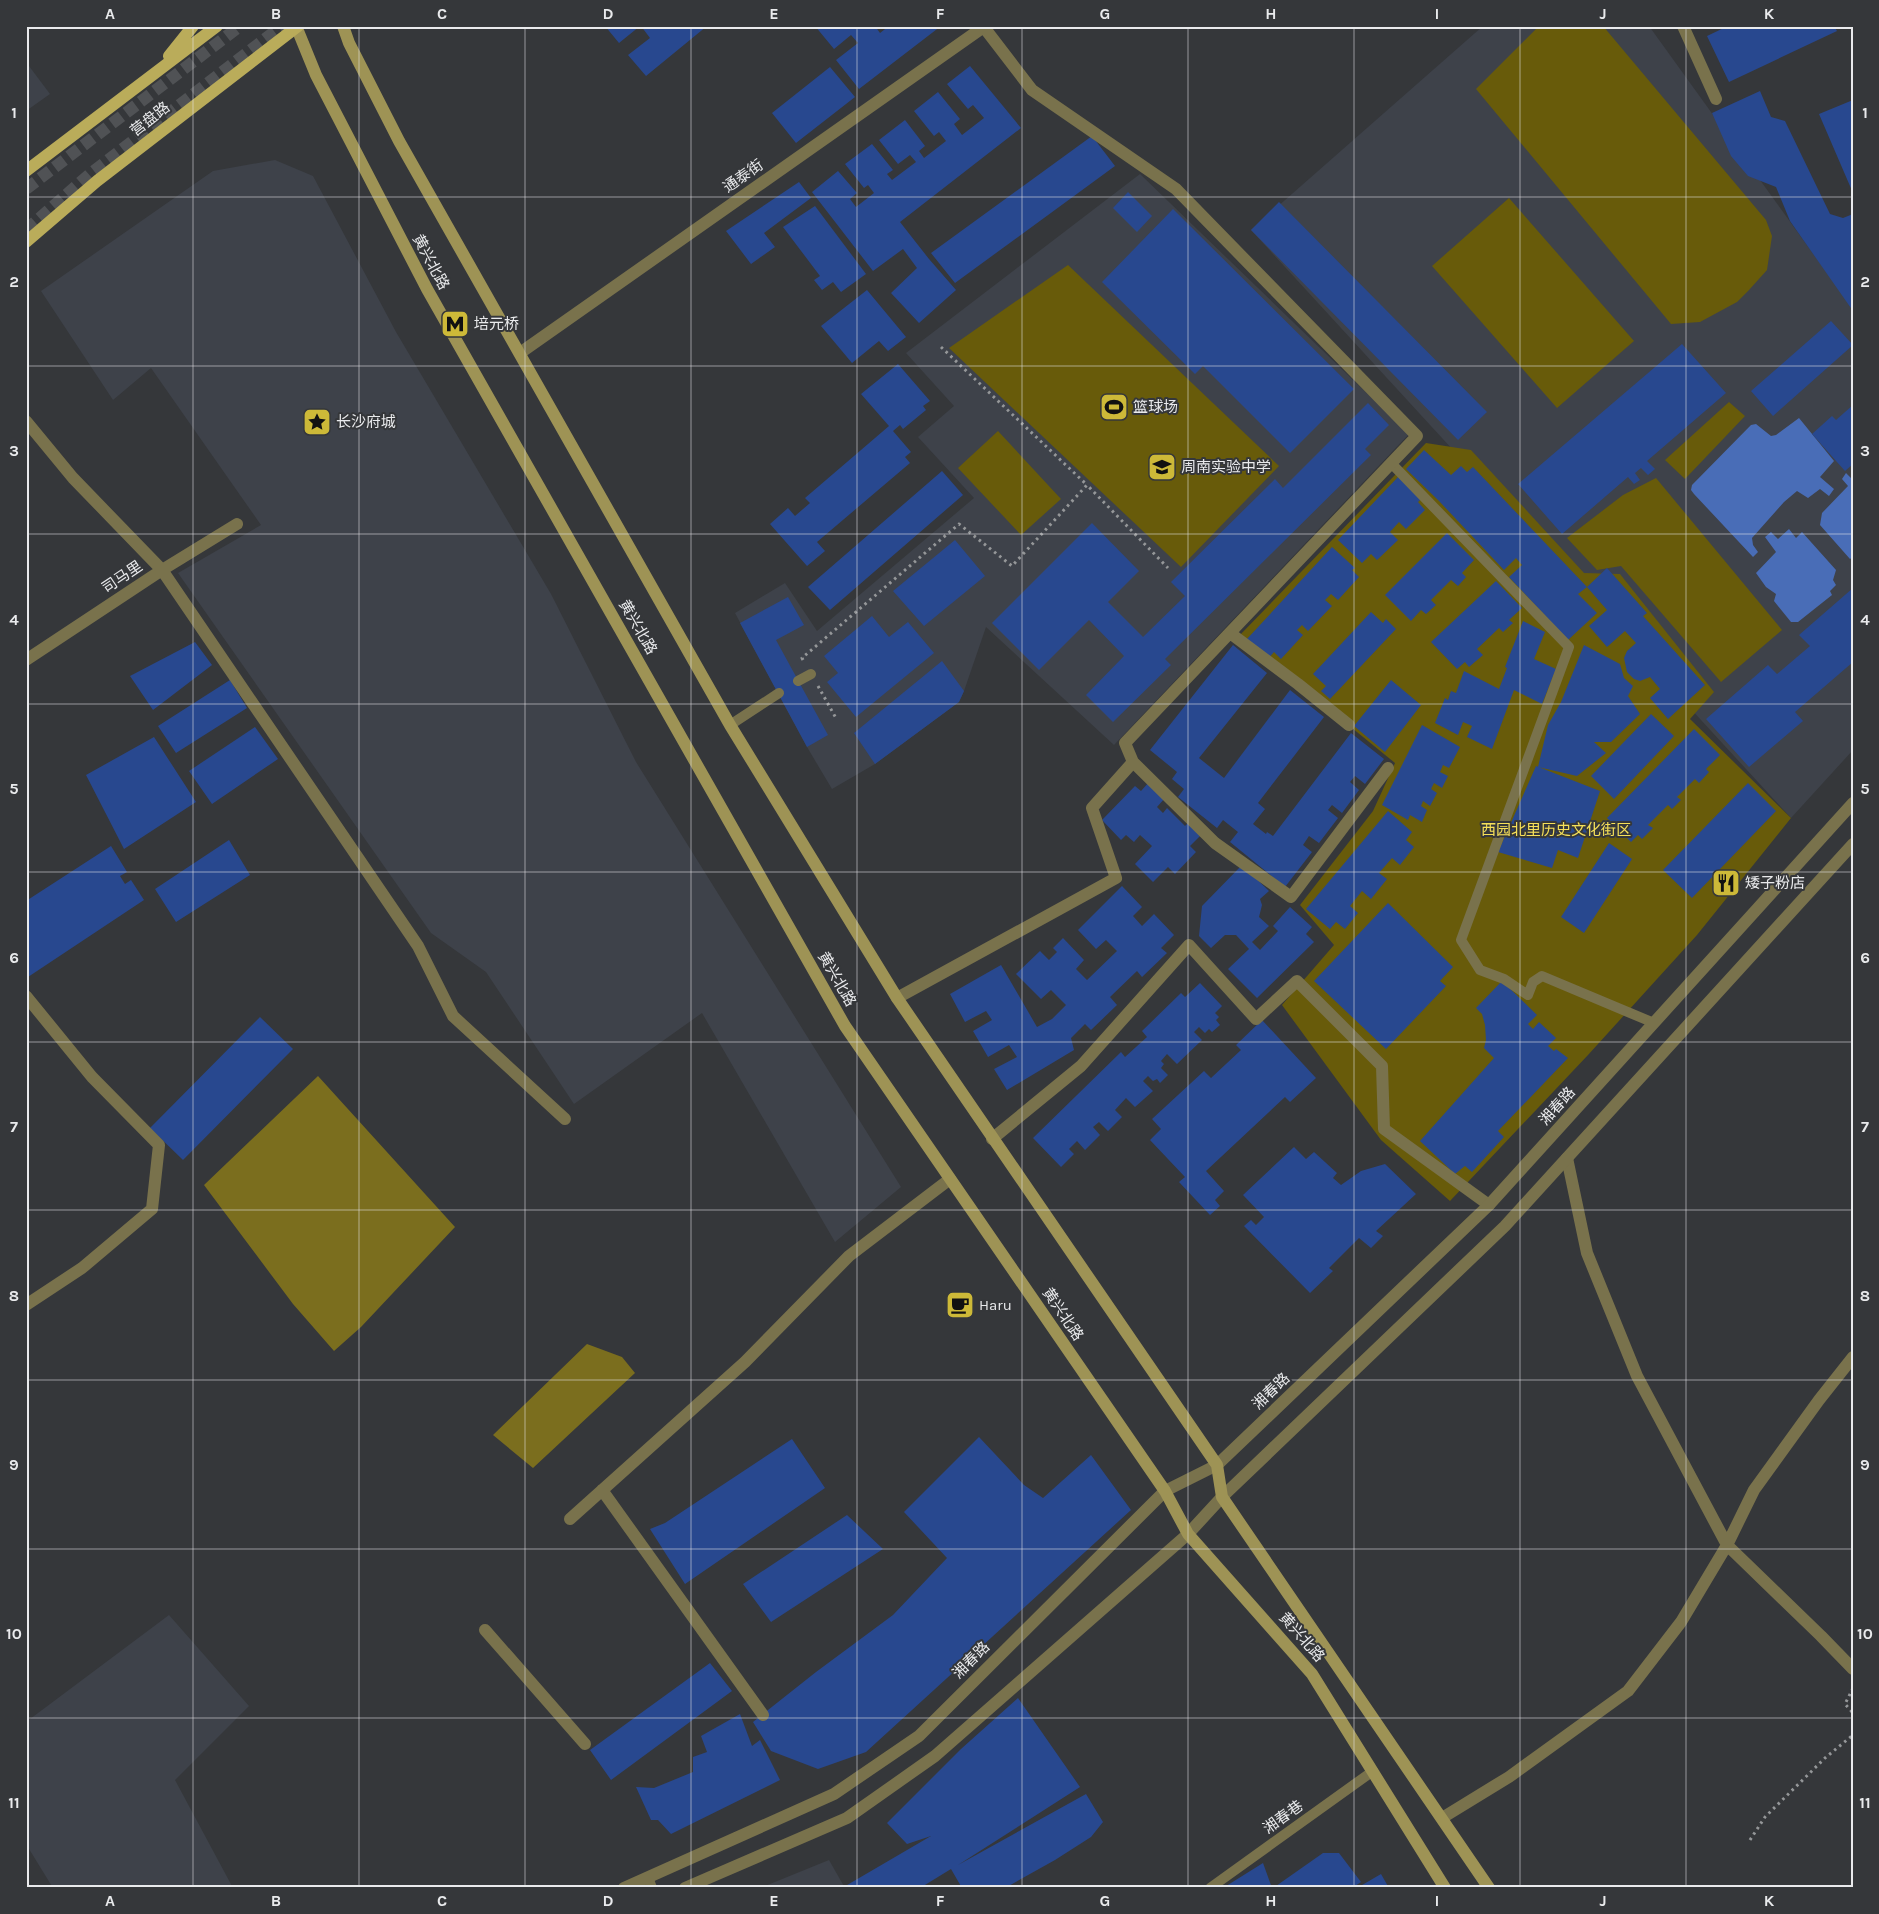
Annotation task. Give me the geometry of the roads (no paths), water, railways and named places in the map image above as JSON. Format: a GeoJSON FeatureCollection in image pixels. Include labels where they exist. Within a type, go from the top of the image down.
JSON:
{"type":"FeatureCollection","features":[{"type":"Feature","properties":{"kind":"main road"},"geometry":{"type":"LineString","coordinates":[[146,80],[193,26]]}},
{"type":"Feature","properties":{"kind":"main road"},"geometry":{"type":"LineString","coordinates":[[26,171],[217,26]]}},
{"type":"Feature","properties":{"kind":"main road","name":"黄兴北路"},"geometry":{"type":"LineString","coordinates":[[297,26],[316,75],[427,289],[845,1026],[1165,1491],[1188,1534],[1312,1674],[1445,1888]]}},
{"type":"Feature","properties":{"kind":"main road","name":"营盘路"},"geometry":{"type":"LineString","coordinates":[[26,242],[98,181],[297,26]]}},
{"type":"Feature","properties":{"kind":"main road","name":"黄兴北路"},"geometry":{"type":"LineString","coordinates":[[343,26],[349,43],[400,140],[730,724],[897,998],[1217,1465],[1222,1496],[1489,1888]]}},
{"type":"Feature","properties":{"kind":"street","name":"通泰街"},"geometry":{"type":"LineString","coordinates":[[520,353],[984,26]]}},
{"type":"Feature","properties":{"kind":"street"},"geometry":{"type":"LineString","coordinates":[[984,26],[1032,90],[1176,189],[1417,436],[1125,743],[1132,762],[1215,844],[1291,897],[1388,768]]}},
{"type":"Feature","properties":{"kind":"street"},"geometry":{"type":"LineString","coordinates":[[1683,26],[1716,99]]}},
{"type":"Feature","properties":{"kind":"street"},"geometry":{"type":"LineString","coordinates":[[26,421],[73,478],[162,570],[418,946],[453,1016],[565,1119]]}},
{"type":"Feature","properties":{"kind":"street","name":"司马里"},"geometry":{"type":"LineString","coordinates":[[26,660],[162,570],[237,524]]}},
{"type":"Feature","properties":{"kind":"street"},"geometry":{"type":"LineString","coordinates":[[1230,633],[1349,725]]}},
{"type":"Feature","properties":{"kind":"street"},"geometry":{"type":"LineString","coordinates":[[897,998],[1116,878],[1092,808],[1132,762]]}},
{"type":"Feature","properties":{"kind":"street","name":"湘春路"},"geometry":{"type":"LineString","coordinates":[[624,1888],[650,1882],[834,1794],[919,1736],[1165,1491],[1217,1465],[1489,1205],[1853,803]]}},
{"type":"Feature","properties":{"kind":"street"},"geometry":{"type":"LineString","coordinates":[[686,1888],[847,1818],[935,1756],[1188,1534],[1222,1496],[1505,1226],[1853,844]]}},
{"type":"Feature","properties":{"kind":"street"},"geometry":{"type":"LineString","coordinates":[[992,1139],[1080,1066],[1189,945],[1256,1019],[1297,981],[1382,1066],[1384,1129],[1489,1205]]}},
{"type":"Feature","properties":{"kind":"street"},"geometry":{"type":"LineString","coordinates":[[26,996],[92,1077],[159,1145],[152,1209],[82,1268],[26,1305]]}},
{"type":"Feature","properties":{"kind":"street"},"geometry":{"type":"LineString","coordinates":[[1567,1158],[1587,1254],[1637,1376],[1727,1545],[1821,1636],[1853,1670]]}},
{"type":"Feature","properties":{"kind":"street"},"geometry":{"type":"LineString","coordinates":[[570,1519],[745,1362],[849,1256],[950,1179]]}},
{"type":"Feature","properties":{"kind":"street"},"geometry":{"type":"LineString","coordinates":[[1442,1818],[1509,1777],[1628,1691],[1681,1622],[1727,1545],[1754,1490],[1819,1400],[1853,1357]]}},
{"type":"Feature","properties":{"kind":"street"},"geometry":{"type":"LineString","coordinates":[[602,1490],[763,1715]]}},
{"type":"Feature","properties":{"kind":"street"},"geometry":{"type":"LineString","coordinates":[[485,1630],[585,1744]]}},
{"type":"Feature","properties":{"kind":"lane"},"geometry":{"type":"LineString","coordinates":[[1391,463],[1569,647],[1461,940],[1480,970],[1504,980],[1528,995],[1533,982],[1542,976],[1654,1023]]}},
{"type":"Feature","properties":{"kind":"lane"},"geometry":{"type":"LineString","coordinates":[[798,681],[811,674]]}},
{"type":"Feature","properties":{"kind":"lane"},"geometry":{"type":"LineString","coordinates":[[730,724],[778,693]]}},
{"type":"Feature","properties":{"kind":"lane","name":"湘春巷"},"geometry":{"type":"LineString","coordinates":[[1210,1888],[1373,1771]]}},
{"type":"Feature","properties":{"kind":"water"},"geometry":{"type":"Polygon","coordinates":[[[1799,418],[1834,461],[1820,477],[1834,489],[1829,496],[1820,489],[1808,498],[1797,491],[1784,502],[1752,538],[1753,545],[1758,552],[1753,557],[1694,494],[1691,490],[1692,485],[1751,425],[1756,424],[1771,436],[1776,435],[1799,418]]]}},
{"type":"Feature","properties":{"kind":"water"},"geometry":{"type":"Polygon","coordinates":[[[1846,473],[1853,480],[1853,557],[1850,559],[1820,525],[1822,513],[1848,486],[1842,479],[1846,473]]]}},
{"type":"Feature","properties":{"kind":"water"},"geometry":{"type":"Polygon","coordinates":[[[1789,529],[1796,538],[1802,532],[1836,570],[1833,580],[1836,585],[1830,591],[1832,595],[1798,622],[1791,622],[1774,601],[1776,594],[1766,587],[1756,573],[1776,552],[1765,537],[1771,532],[1778,539],[1789,529]]]}},
{"type":"Feature","properties":{"kind":"tunnel"},"geometry":{"type":"LineString","coordinates":[[26,189],[240,26]]}},
{"type":"Feature","properties":{"kind":"tunnel"},"geometry":{"type":"LineString","coordinates":[[26,230],[90,174],[282,26]]}},
{"type":"Feature","properties":{"kind":"place","name":"培元桥"},"geometry":{"type":"Point","coordinates":[455,324]}},
{"type":"Feature","properties":{"kind":"place","name":"篮球场"},"geometry":{"type":"Point","coordinates":[1114,407]}},
{"type":"Feature","properties":{"kind":"place","name":"长沙府城"},"geometry":{"type":"Point","coordinates":[317,422]}},
{"type":"Feature","properties":{"kind":"place","name":"周南实验中学"},"geometry":{"type":"Point","coordinates":[1162,467]}},
{"type":"Feature","properties":{"kind":"place","name":"矮子粉店"},"geometry":{"type":"Point","coordinates":[1726,883]}},
{"type":"Feature","properties":{"kind":"place","name":"Haru"},"geometry":{"type":"Point","coordinates":[960,1305]}},
{"type":"Feature","properties":{"kind":"park label","name":"西园北里历史文化街区"},"geometry":{"type":"Point","coordinates":[1556,830]}}]}
